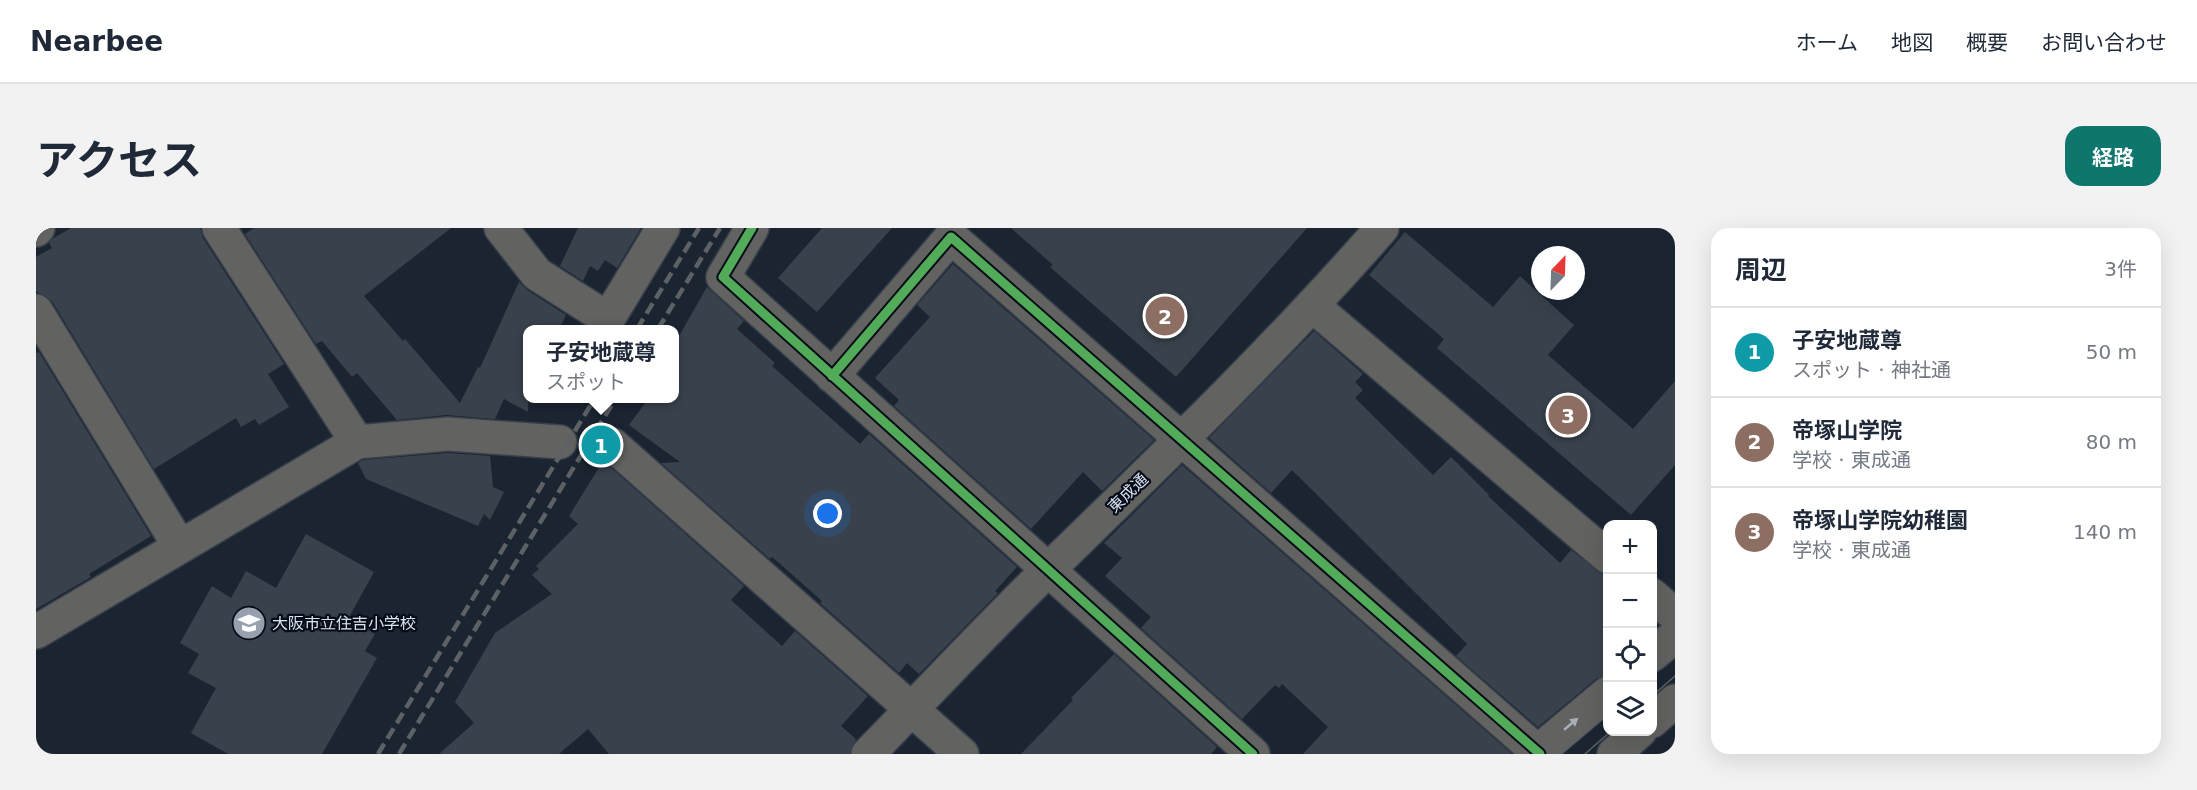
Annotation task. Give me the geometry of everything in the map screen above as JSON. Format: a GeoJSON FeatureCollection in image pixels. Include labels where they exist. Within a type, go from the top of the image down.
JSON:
{"type":"FeatureCollection","features":[{"type":"Feature","properties":{"kind":"street"},"geometry":{"type":"LineString","coordinates":[[219,228],[357,442]]}},
{"type":"Feature","properties":{"kind":"street"},"geometry":{"type":"LineString","coordinates":[[501,228],[537,274],[608,318],[663,228]]}},
{"type":"Feature","properties":{"kind":"street"},"geometry":{"type":"LineString","coordinates":[[752,228],[723,277],[1253,754]]}},
{"type":"Feature","properties":{"kind":"street","name":"東成通"},"geometry":{"type":"LineString","coordinates":[[868,754],[1047,570],[1182,441],[1313,306],[1382,228]]}},
{"type":"Feature","properties":{"kind":"street"},"geometry":{"type":"LineString","coordinates":[[832,376],[951,237],[1538,753],[1603,697]]}},
{"type":"Feature","properties":{"kind":"street"},"geometry":{"type":"LineString","coordinates":[[1313,306],[1603,553]]}},
{"type":"Feature","properties":{"kind":"street"},"geometry":{"type":"LineString","coordinates":[[36,311],[180,547]]}},
{"type":"Feature","properties":{"kind":"street"},"geometry":{"type":"LineString","coordinates":[[36,632],[357,442],[448,434],[560,442]]}},
{"type":"Feature","properties":{"kind":"street"},"geometry":{"type":"LineString","coordinates":[[613,445],[962,754]]}},
{"type":"Feature","properties":{"kind":"street"},"geometry":{"type":"LineString","coordinates":[[1657,599],[1675,615]]}},
{"type":"Feature","properties":{"kind":"street"},"geometry":{"type":"LineString","coordinates":[[1657,652],[1675,636]]}},
{"type":"Feature","properties":{"kind":"street"},"geometry":{"type":"LineString","coordinates":[[1657,717],[1675,701]]}},
{"type":"Feature","properties":{"kind":"street"},"geometry":{"type":"LineString","coordinates":[[1614,754],[1635,736]]}},
{"type":"Feature","properties":{"kind":"building"},"geometry":{"type":"Polygon","coordinates":[[[71,228],[200,228],[203,238],[284,364],[268,374],[289,407],[259,425],[255,419],[241,427],[236,418],[154,469],[52,301],[36,291],[36,257],[52,248],[49,243],[52,239],[71,228]]]}},
{"type":"Feature","properties":{"kind":"building"},"geometry":{"type":"Polygon","coordinates":[[[254,228],[451,228],[364,296],[403,341],[405,339],[460,403],[478,367],[480,368],[519,282],[527,290],[566,315],[561,325],[523,325],[523,403],[528,403],[528,412],[504,399],[495,419],[446,415],[397,420],[357,373],[352,377],[322,341],[316,344],[245,234],[254,228]]]}},
{"type":"Feature","properties":{"kind":"building"},"geometry":{"type":"Polygon","coordinates":[[[578,228],[641,228],[617,268],[605,260],[598,271],[590,266],[583,281],[560,266],[578,228]]]}},
{"type":"Feature","properties":{"kind":"building"},"geometry":{"type":"Polygon","coordinates":[[[822,228],[892,228],[817,312],[778,278],[822,228]]]}},
{"type":"Feature","properties":{"kind":"building"},"geometry":{"type":"Polygon","coordinates":[[[1011,228],[1307,228],[1176,377],[1050,267],[1053,265],[1011,228]]]}},
{"type":"Feature","properties":{"kind":"building"},"geometry":{"type":"Polygon","coordinates":[[[1405,232],[1493,307],[1520,276],[1531,286],[1531,300],[1546,300],[1574,325],[1548,355],[1633,429],[1675,381],[1675,465],[1631,515],[1437,348],[1444,339],[1369,275],[1405,232]]]}},
{"type":"Feature","properties":{"kind":"building"},"geometry":{"type":"Polygon","coordinates":[[[953,264],[1154,440],[1102,491],[1083,472],[1031,529],[894,406],[899,400],[875,378],[930,317],[917,305],[953,264]]]}},
{"type":"Feature","properties":{"kind":"building"},"geometry":{"type":"Polygon","coordinates":[[[707,287],[744,321],[737,329],[775,363],[772,366],[860,444],[869,434],[1017,567],[995,591],[998,593],[919,674],[907,663],[899,673],[820,603],[822,601],[778,562],[772,557],[770,559],[661,463],[680,462],[629,425],[645,403],[679,403],[679,336],[707,287]]]}},
{"type":"Feature","properties":{"kind":"building"},"geometry":{"type":"Polygon","coordinates":[[[1314,331],[1363,374],[1355,382],[1363,390],[1355,398],[1433,475],[1451,457],[1488,496],[1560,563],[1571,550],[1603,575],[1603,677],[1596,679],[1538,727],[1456,656],[1467,644],[1292,470],[1271,493],[1209,438],[1314,331]]]}},
{"type":"Feature","properties":{"kind":"building"},"geometry":{"type":"Polygon","coordinates":[[[39,352],[151,536],[89,574],[91,577],[36,609],[36,353],[39,352]]]}},
{"type":"Feature","properties":{"kind":"building"},"geometry":{"type":"Polygon","coordinates":[[[448,453],[490,456],[493,487],[504,492],[490,520],[484,514],[478,526],[366,479],[358,463],[363,460],[448,453]]]}},
{"type":"Feature","properties":{"kind":"building"},"geometry":{"type":"Polygon","coordinates":[[[608,465],[744,586],[731,600],[782,646],[795,631],[868,696],[841,726],[856,739],[850,754],[609,754],[588,729],[559,754],[439,754],[474,723],[455,702],[495,633],[552,594],[532,575],[539,569],[536,566],[578,524],[569,516],[600,466],[608,465]]]}},
{"type":"Feature","properties":{"kind":"building"},"geometry":{"type":"Polygon","coordinates":[[[1182,465],[1512,754],[1303,754],[1328,727],[1282,684],[1279,688],[1275,685],[1242,719],[1141,628],[1151,617],[1105,576],[1122,558],[1104,543],[1182,465]]]}},
{"type":"Feature","properties":{"kind":"building"},"geometry":{"type":"Polygon","coordinates":[[[306,534],[374,572],[348,619],[375,634],[365,651],[377,658],[322,754],[228,754],[191,733],[216,688],[188,673],[199,654],[180,643],[212,586],[231,598],[246,571],[276,588],[306,534]]]}},
{"type":"Feature","properties":{"kind":"building"},"geometry":{"type":"Polygon","coordinates":[[[1114,654],[1217,747],[1211,754],[1021,754],[1114,654]]]}},
{"type":"Feature","properties":{"kind":"tram line"},"geometry":{"type":"LineString","coordinates":[[1657,671],[1675,655]]}},
{"type":"Feature","properties":{"kind":"tram line"},"geometry":{"type":"LineString","coordinates":[[1657,692],[1675,676]]}},
{"type":"Feature","properties":{"kind":"tram line"},"geometry":{"type":"LineString","coordinates":[[1561,754],[1603,718]]}},
{"type":"Feature","properties":{"kind":"tram line"},"geometry":{"type":"LineString","coordinates":[[1585,754],[1605,736]]}},
{"type":"Feature","properties":{"kind":"railway"},"geometry":{"type":"LineString","coordinates":[[639,325],[699,228]]}},
{"type":"Feature","properties":{"kind":"railway"},"geometry":{"type":"LineString","coordinates":[[660,325],[720,228]]}},
{"type":"Feature","properties":{"kind":"railway"},"geometry":{"type":"LineString","coordinates":[[378,754],[592,403]]}},
{"type":"Feature","properties":{"kind":"railway"},"geometry":{"type":"LineString","coordinates":[[399,754],[613,403]]}},
{"type":"Feature","properties":{"kind":"cycle path"},"geometry":{"type":"LineString","coordinates":[[752,228],[723,277],[1253,754]]}},
{"type":"Feature","properties":{"kind":"cycle path"},"geometry":{"type":"LineString","coordinates":[[832,376],[951,237],[1540,754]]}},
{"type":"Feature","properties":{"kind":"place","name":"帝塚山学院"},"geometry":{"type":"Point","coordinates":[1165,316]}},
{"type":"Feature","properties":{"kind":"place","name":"帝塚山学院幼稚園"},"geometry":{"type":"Point","coordinates":[1568,415]}},
{"type":"Feature","properties":{"kind":"place","name":"子安地蔵尊"},"geometry":{"type":"Point","coordinates":[601,445]}},
{"type":"Feature","properties":{"kind":"place","name":"大阪市立住吉小学校"},"geometry":{"type":"Point","coordinates":[249,623]}}]}
